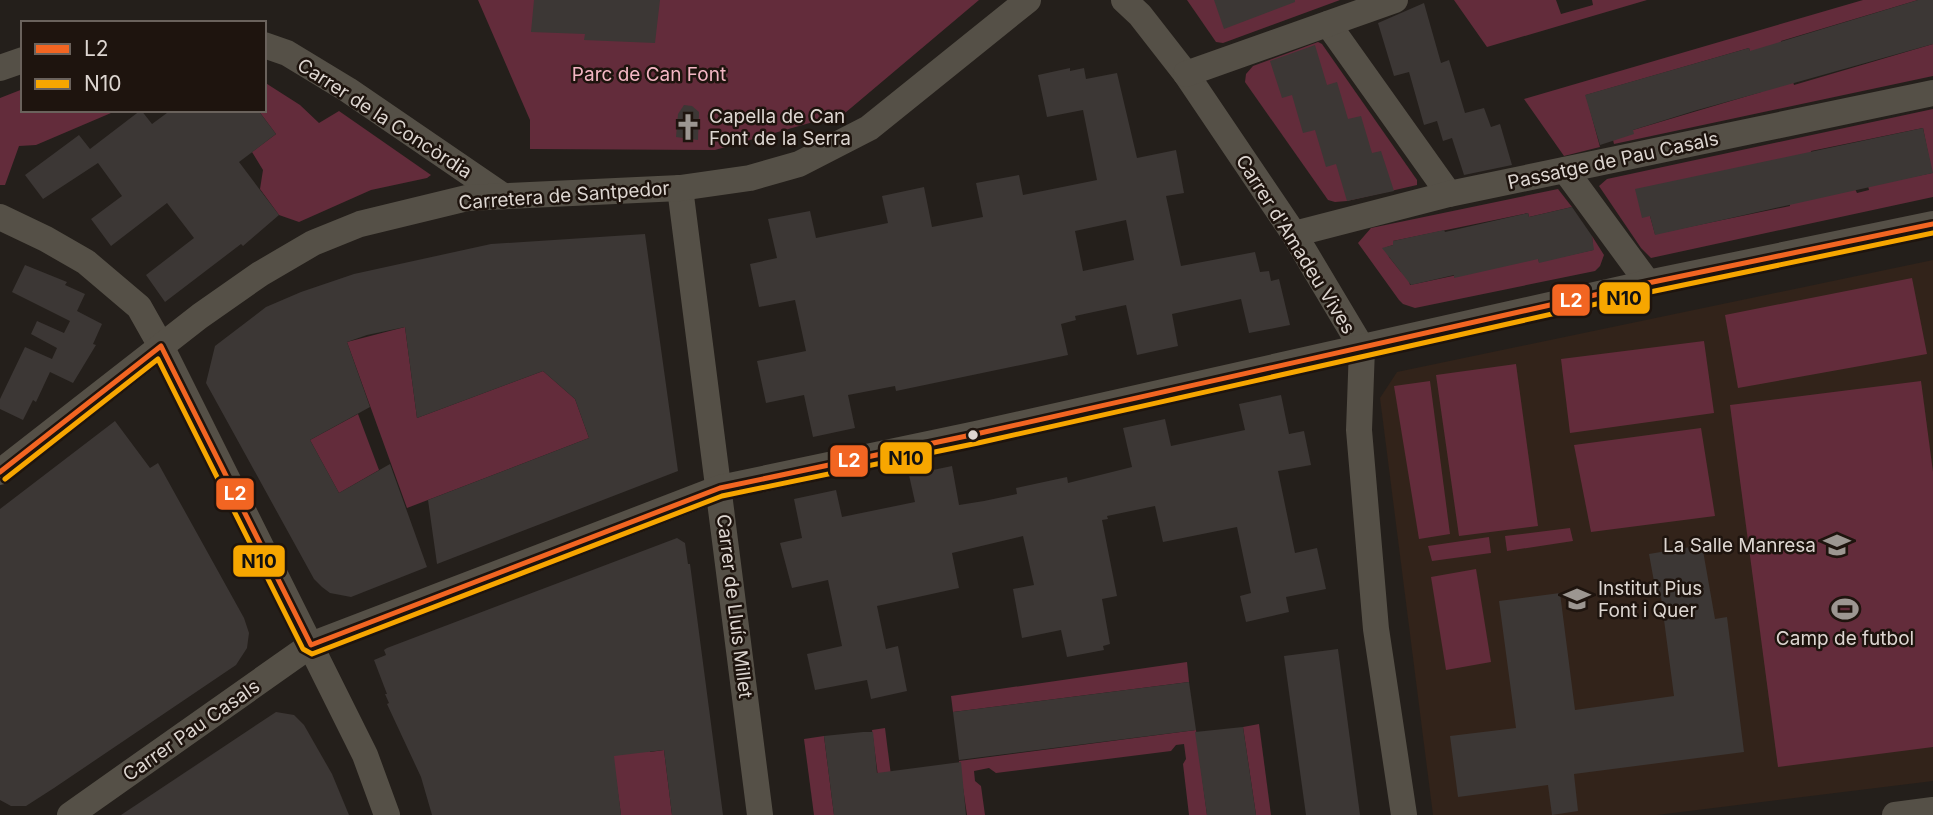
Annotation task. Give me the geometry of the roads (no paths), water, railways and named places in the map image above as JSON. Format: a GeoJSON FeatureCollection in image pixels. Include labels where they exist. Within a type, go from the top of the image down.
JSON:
{"type":"FeatureCollection","features":[{"type":"Feature","properties":{"kind":"street","name":"Carretera de Santpedor"},"geometry":{"type":"LineString","coordinates":[[0,472],[260,274],[313,243],[360,224],[467,198],[680,188],[750,178],[799,164],[869,128],[1028,0]]}},
{"type":"Feature","properties":{"kind":"street"},"geometry":{"type":"LineString","coordinates":[[1186,75],[1395,0]]}},
{"type":"Feature","properties":{"kind":"street","name":"Carrer d'Amadeu Vives"},"geometry":{"type":"LineString","coordinates":[[1135,5],[1294,234],[1362,348],[1359,430],[1375,616],[1404,815]]}},
{"type":"Feature","properties":{"kind":"street"},"geometry":{"type":"LineString","coordinates":[[1328,24],[1449,194]]}},
{"type":"Feature","properties":{"kind":"street","name":"Carrer de la Concòrdia"},"geometry":{"type":"LineString","coordinates":[[266,46],[287,53],[348,89],[503,196]]}},
{"type":"Feature","properties":{"kind":"street"},"geometry":{"type":"LineString","coordinates":[[0,68],[21,61]]}},
{"type":"Feature","properties":{"kind":"street","name":"Passatge de Pau Casals"},"geometry":{"type":"LineString","coordinates":[[1294,234],[1449,194],[1933,93]]}},
{"type":"Feature","properties":{"kind":"street"},"geometry":{"type":"LineString","coordinates":[[1565,170],[1648,283]]}},
{"type":"Feature","properties":{"kind":"street","name":"Carrer de Lluís Millet"},"geometry":{"type":"LineString","coordinates":[[680,188],[760,815]]}},
{"type":"Feature","properties":{"kind":"street"},"geometry":{"type":"LineString","coordinates":[[0,217],[86,261],[139,307],[162,346],[365,755],[387,815]]}},
{"type":"Feature","properties":{"kind":"street","name":"Carrer Pau Casals"},"geometry":{"type":"LineString","coordinates":[[70,815],[311,645],[720,488],[989,432],[1648,283],[1933,224]]}},
{"type":"Feature","properties":{"kind":"street"},"geometry":{"type":"LineString","coordinates":[[1895,815],[1933,810]]}},
{"type":"Feature","properties":{"kind":"place","name":"Capella de Can Font de la Serra"},"geometry":{"type":"Point","coordinates":[688,127]}},
{"type":"Feature","properties":{"kind":"place","name":"La Salle Manresa"},"geometry":{"type":"Point","coordinates":[1837,545]}},
{"type":"Feature","properties":{"kind":"place","name":"Institut Pius Font i Quer"},"geometry":{"type":"Point","coordinates":[1577,599]}},
{"type":"Feature","properties":{"kind":"place","name":"Camp de futbol"},"geometry":{"type":"Point","coordinates":[1845,609]}},
{"type":"Feature","properties":{"kind":"park label","name":"Parc de Can Font"},"geometry":{"type":"Point","coordinates":[649,74]}}]}
